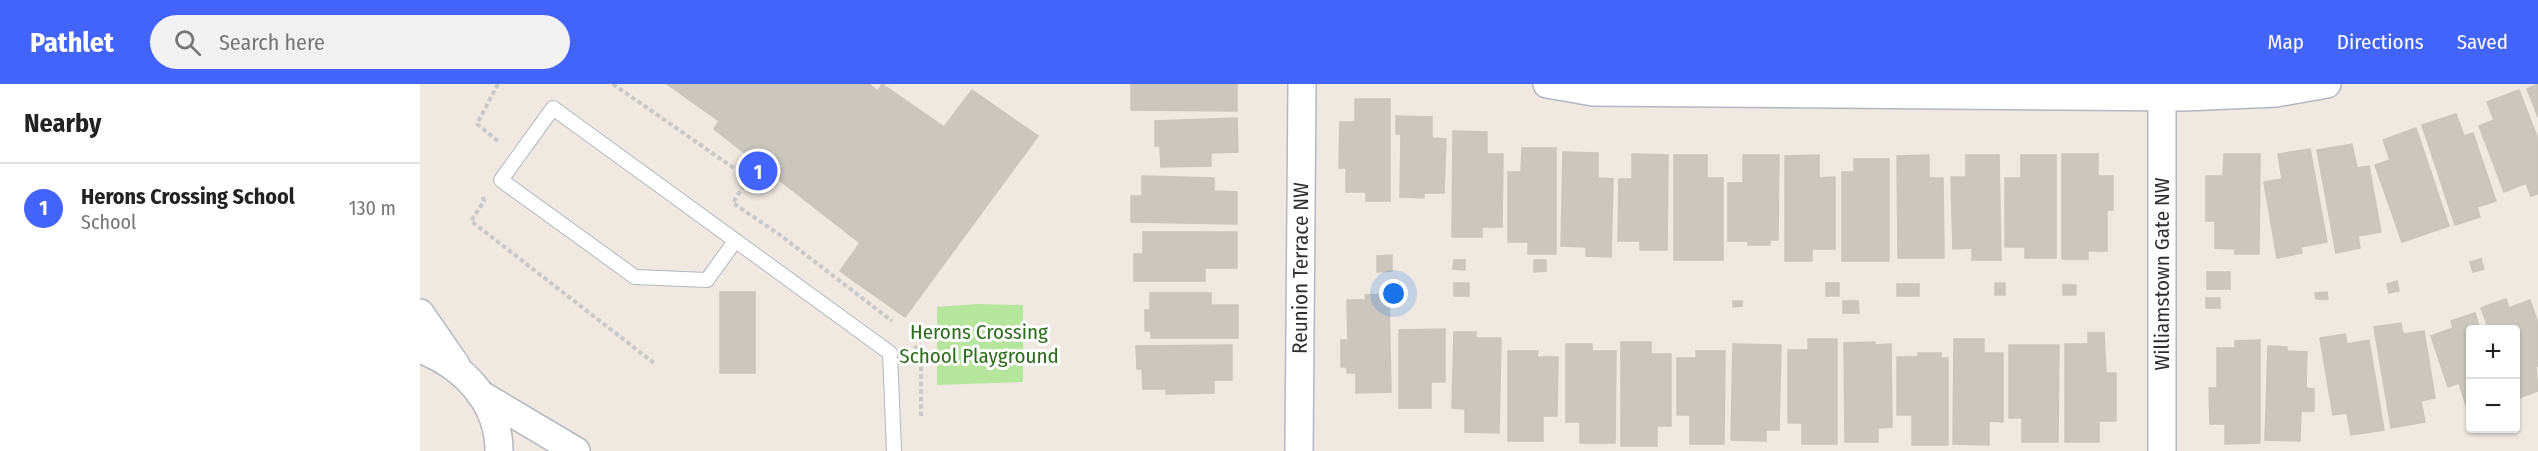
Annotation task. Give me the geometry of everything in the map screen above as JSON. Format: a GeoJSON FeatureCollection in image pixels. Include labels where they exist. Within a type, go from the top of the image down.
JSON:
{"type":"FeatureCollection","features":[{"type":"Feature","properties":{"kind":"street","name":"Reunion Terrace NW"},"geometry":{"type":"LineString","coordinates":[[1299,451],[1302,84]]}},
{"type":"Feature","properties":{"kind":"street"},"geometry":{"type":"LineString","coordinates":[[1547,84],[1593,92],[2162,97],[2276,93],[2327,84]]}},
{"type":"Feature","properties":{"kind":"street","name":"Williamstown Gate NW"},"geometry":{"type":"LineString","coordinates":[[2162,97],[2162,451]]}},
{"type":"Feature","properties":{"kind":"street"},"geometry":{"type":"LineString","coordinates":[[420,313],[460,371],[480,394],[494,421],[499,451]]}},
{"type":"Feature","properties":{"kind":"street"},"geometry":{"type":"LineString","coordinates":[[420,349],[436,355],[460,371]]}},
{"type":"Feature","properties":{"kind":"street"},"geometry":{"type":"LineString","coordinates":[[480,394],[576,451]]}},
{"type":"Feature","properties":{"kind":"lane"},"geometry":{"type":"LineString","coordinates":[[735,241],[707,280],[635,277],[501,180],[553,108],[890,353],[894,451]]}},
{"type":"Feature","properties":{"kind":"path"},"geometry":{"type":"LineString","coordinates":[[613,84],[748,178],[733,203],[897,325]]}},
{"type":"Feature","properties":{"kind":"path"},"geometry":{"type":"LineString","coordinates":[[911,340],[921,356],[921,416]]}},
{"type":"Feature","properties":{"kind":"green space","name":"Herons Crossing School Playground"},"geometry":{"type":"Polygon","coordinates":[[[977,304],[1023,305],[1023,382],[937,385],[937,307],[977,304]]]}},
{"type":"Feature","properties":{"kind":"building"},"geometry":{"type":"Polygon","coordinates":[[[667,84],[869,84],[878,91],[882,84],[944,127],[972,90],[1038,136],[905,317],[840,271],[860,243],[714,129],[719,121],[667,84]]]}},
{"type":"Feature","properties":{"kind":"building"},"geometry":{"type":"Polygon","coordinates":[[[1131,84],[1237,84],[1237,111],[1131,110],[1131,84]]]}},
{"type":"Feature","properties":{"kind":"building"},"geometry":{"type":"Polygon","coordinates":[[[2538,84],[2538,117],[2527,89],[2538,84]]]}},
{"type":"Feature","properties":{"kind":"building"},"geometry":{"type":"Polygon","coordinates":[[[2519,90],[2538,139],[2538,194],[2531,196],[2526,183],[2504,192],[2479,126],[2494,120],[2487,102],[2519,90]]]}},
{"type":"Feature","properties":{"kind":"building"},"geometry":{"type":"Polygon","coordinates":[[[1355,99],[1390,99],[1390,201],[1366,201],[1366,192],[1346,192],[1346,168],[1339,168],[1340,122],[1355,122],[1355,99]]]}},
{"type":"Feature","properties":{"kind":"building"},"geometry":{"type":"Polygon","coordinates":[[[2456,114],[2464,136],[2473,133],[2496,201],[2477,207],[2480,217],[2455,225],[2422,125],[2456,114]]]}},
{"type":"Feature","properties":{"kind":"building"},"geometry":{"type":"Polygon","coordinates":[[[1396,116],[1432,117],[1432,138],[1446,139],[1444,193],[1424,193],[1424,198],[1400,197],[1401,134],[1396,134],[1396,116]]]}},
{"type":"Feature","properties":{"kind":"building"},"geometry":{"type":"Polygon","coordinates":[[[1237,118],[1238,152],[1211,153],[1211,166],[1161,167],[1160,146],[1155,146],[1155,121],[1237,118]]]}},
{"type":"Feature","properties":{"kind":"building"},"geometry":{"type":"Polygon","coordinates":[[[2416,128],[2449,226],[2402,242],[2375,165],[2390,160],[2383,140],[2416,128]]]}},
{"type":"Feature","properties":{"kind":"building"},"geometry":{"type":"Polygon","coordinates":[[[1453,131],[1487,132],[1487,154],[1503,154],[1502,227],[1482,227],[1482,237],[1452,237],[1453,131]]]}},
{"type":"Feature","properties":{"kind":"building"},"geometry":{"type":"Polygon","coordinates":[[[2352,144],[2357,168],[2369,166],[2381,232],[2358,236],[2360,248],[2336,253],[2317,150],[2352,144]]]}},
{"type":"Feature","properties":{"kind":"building"},"geometry":{"type":"Polygon","coordinates":[[[1522,148],[1556,148],[1556,254],[1528,254],[1528,242],[1508,242],[1508,172],[1521,172],[1522,148]]]}},
{"type":"Feature","properties":{"kind":"building"},"geometry":{"type":"Polygon","coordinates":[[[2310,149],[2327,242],[2301,247],[2302,253],[2277,258],[2264,182],[2282,179],[2278,154],[2310,149]]]}},
{"type":"Feature","properties":{"kind":"building"},"geometry":{"type":"Polygon","coordinates":[[[1563,152],[1598,153],[1598,178],[1613,179],[1611,257],[1586,256],[1586,247],[1561,246],[1563,152]]]}},
{"type":"Feature","properties":{"kind":"building"},"geometry":{"type":"Polygon","coordinates":[[[1632,154],[1668,155],[1667,250],[1640,250],[1640,241],[1618,241],[1619,179],[1632,179],[1632,154]]]}},
{"type":"Feature","properties":{"kind":"building"},"geometry":{"type":"Polygon","coordinates":[[[2062,154],[2098,154],[2098,176],[2113,176],[2113,210],[2107,210],[2107,251],[2088,251],[2088,259],[2062,259],[2062,154]]]}},
{"type":"Feature","properties":{"kind":"building"},"geometry":{"type":"Polygon","coordinates":[[[2224,154],[2260,154],[2259,254],[2235,254],[2235,249],[2215,248],[2215,221],[2206,221],[2206,176],[2223,176],[2224,154]]]}},
{"type":"Feature","properties":{"kind":"building"},"geometry":{"type":"Polygon","coordinates":[[[1674,155],[1707,155],[1707,178],[1723,178],[1723,260],[1674,260],[1674,155]]]}},
{"type":"Feature","properties":{"kind":"building"},"geometry":{"type":"Polygon","coordinates":[[[1743,155],[1779,155],[1778,240],[1770,240],[1770,245],[1748,245],[1748,241],[1728,241],[1728,183],[1743,183],[1743,155]]]}},
{"type":"Feature","properties":{"kind":"building"},"geometry":{"type":"Polygon","coordinates":[[[1819,155],[1819,178],[1835,177],[1835,249],[1812,249],[1812,261],[1785,261],[1785,156],[1819,155]]]}},
{"type":"Feature","properties":{"kind":"building"},"geometry":{"type":"Polygon","coordinates":[[[1929,155],[1929,178],[1943,178],[1944,258],[1898,258],[1897,156],[1929,155]]]}},
{"type":"Feature","properties":{"kind":"building"},"geometry":{"type":"Polygon","coordinates":[[[1966,155],[1999,155],[2001,260],[1972,260],[1972,248],[1953,249],[1951,177],[1966,177],[1966,155]]]}},
{"type":"Feature","properties":{"kind":"building"},"geometry":{"type":"Polygon","coordinates":[[[2021,155],[2056,155],[2056,258],[2025,258],[2025,247],[2005,247],[2005,178],[2021,178],[2021,155]]]}},
{"type":"Feature","properties":{"kind":"building"},"geometry":{"type":"Polygon","coordinates":[[[1854,159],[1889,159],[1889,261],[1842,261],[1842,172],[1854,172],[1854,159]]]}},
{"type":"Feature","properties":{"kind":"building"},"geometry":{"type":"Polygon","coordinates":[[[1142,176],[1214,178],[1214,191],[1237,192],[1237,224],[1131,222],[1131,196],[1142,196],[1142,176]]]}},
{"type":"Feature","properties":{"kind":"building"},"geometry":{"type":"Polygon","coordinates":[[[1143,232],[1237,232],[1237,268],[1205,268],[1205,281],[1134,281],[1134,254],[1143,254],[1143,232]]]}},
{"type":"Feature","properties":{"kind":"building"},"geometry":{"type":"Polygon","coordinates":[[[1392,255],[1392,271],[1377,272],[1377,256],[1392,255]]]}},
{"type":"Feature","properties":{"kind":"building"},"geometry":{"type":"Polygon","coordinates":[[[2481,259],[2484,269],[2473,272],[2470,262],[2481,259]]]}},
{"type":"Feature","properties":{"kind":"building"},"geometry":{"type":"Polygon","coordinates":[[[1454,260],[1465,260],[1465,270],[1453,269],[1454,260]]]}},
{"type":"Feature","properties":{"kind":"building"},"geometry":{"type":"Polygon","coordinates":[[[1534,260],[1546,260],[1546,271],[1534,272],[1534,260]]]}},
{"type":"Feature","properties":{"kind":"building"},"geometry":{"type":"Polygon","coordinates":[[[2207,272],[2230,272],[2230,289],[2207,289],[2207,272]]]}},
{"type":"Feature","properties":{"kind":"building"},"geometry":{"type":"Polygon","coordinates":[[[2397,281],[2399,291],[2389,293],[2387,284],[2397,281]]]}},
{"type":"Feature","properties":{"kind":"building"},"geometry":{"type":"Polygon","coordinates":[[[1454,283],[1469,283],[1469,296],[1454,296],[1454,283]]]}},
{"type":"Feature","properties":{"kind":"building"},"geometry":{"type":"Polygon","coordinates":[[[1826,283],[1839,283],[1839,296],[1826,296],[1826,283]]]}},
{"type":"Feature","properties":{"kind":"building"},"geometry":{"type":"Polygon","coordinates":[[[1995,283],[2005,283],[2005,295],[1995,295],[1995,283]]]}},
{"type":"Feature","properties":{"kind":"building"},"geometry":{"type":"Polygon","coordinates":[[[1897,284],[1919,284],[1919,296],[1897,296],[1897,284]]]}},
{"type":"Feature","properties":{"kind":"building"},"geometry":{"type":"Polygon","coordinates":[[[2063,285],[2076,285],[2076,295],[2063,295],[2063,285]]]}},
{"type":"Feature","properties":{"kind":"building"},"geometry":{"type":"Polygon","coordinates":[[[720,292],[755,292],[755,373],[720,373],[720,292]]]}},
{"type":"Feature","properties":{"kind":"building"},"geometry":{"type":"Polygon","coordinates":[[[2327,292],[2328,299],[2316,299],[2315,293],[2327,292]]]}},
{"type":"Feature","properties":{"kind":"building"},"geometry":{"type":"Polygon","coordinates":[[[1150,293],[1211,293],[1211,305],[1238,305],[1238,338],[1151,338],[1151,331],[1145,331],[1145,310],[1150,310],[1150,293]]]}},
{"type":"Feature","properties":{"kind":"building"},"geometry":{"type":"Polygon","coordinates":[[[1389,294],[1391,392],[1356,393],[1356,373],[1347,373],[1347,367],[1341,367],[1341,340],[1348,340],[1347,300],[1366,300],[1365,295],[1389,294]]]}},
{"type":"Feature","properties":{"kind":"building"},"geometry":{"type":"Polygon","coordinates":[[[2206,298],[2220,298],[2220,308],[2206,308],[2206,298]]]}},
{"type":"Feature","properties":{"kind":"building"},"geometry":{"type":"Polygon","coordinates":[[[2506,299],[2509,308],[2530,300],[2538,323],[2538,366],[2536,366],[2538,391],[2520,398],[2520,325],[2487,325],[2481,308],[2506,299]]]}},
{"type":"Feature","properties":{"kind":"building"},"geometry":{"type":"Polygon","coordinates":[[[1733,301],[1742,301],[1742,306],[1733,307],[1733,301]]]}},
{"type":"Feature","properties":{"kind":"building"},"geometry":{"type":"Polygon","coordinates":[[[1843,301],[1858,301],[1859,313],[1843,313],[1843,301]]]}},
{"type":"Feature","properties":{"kind":"building"},"geometry":{"type":"Polygon","coordinates":[[[2475,313],[2479,325],[2466,325],[2466,406],[2459,383],[2448,387],[2431,336],[2453,328],[2451,321],[2475,313]]]}},
{"type":"Feature","properties":{"kind":"building"},"geometry":{"type":"Polygon","coordinates":[[[2401,323],[2403,334],[2424,331],[2435,398],[2421,401],[2425,422],[2391,428],[2374,327],[2401,323]]]}},
{"type":"Feature","properties":{"kind":"building"},"geometry":{"type":"Polygon","coordinates":[[[1445,329],[1445,382],[1431,382],[1431,408],[1399,408],[1399,330],[1445,329]]]}},
{"type":"Feature","properties":{"kind":"building"},"geometry":{"type":"Polygon","coordinates":[[[1454,332],[1476,332],[1476,338],[1501,338],[1499,433],[1465,432],[1465,409],[1452,408],[1454,332]]]}},
{"type":"Feature","properties":{"kind":"building"},"geometry":{"type":"Polygon","coordinates":[[[2088,333],[2104,333],[2106,373],[2116,373],[2116,421],[2099,421],[2099,442],[2065,442],[2065,344],[2088,344],[2088,333]]]}},
{"type":"Feature","properties":{"kind":"building"},"geometry":{"type":"Polygon","coordinates":[[[2345,334],[2347,344],[2369,340],[2384,430],[2351,435],[2347,413],[2333,415],[2320,338],[2345,334]]]}},
{"type":"Feature","properties":{"kind":"building"},"geometry":{"type":"Polygon","coordinates":[[[1808,339],[1837,339],[1837,444],[1802,444],[1802,423],[1788,423],[1788,350],[1808,350],[1808,339]]]}},
{"type":"Feature","properties":{"kind":"building"},"geometry":{"type":"Polygon","coordinates":[[[1954,339],[1984,339],[1984,353],[2003,353],[2003,422],[1989,421],[1989,445],[1953,444],[1954,339]]]}},
{"type":"Feature","properties":{"kind":"building"},"geometry":{"type":"Polygon","coordinates":[[[2260,340],[2260,443],[2225,444],[2225,424],[2210,424],[2209,388],[2217,388],[2217,348],[2235,348],[2235,341],[2260,340]]]}},
{"type":"Feature","properties":{"kind":"building"},"geometry":{"type":"Polygon","coordinates":[[[1621,342],[1651,342],[1651,354],[1671,354],[1671,426],[1657,426],[1657,446],[1621,446],[1621,342]]]}},
{"type":"Feature","properties":{"kind":"building"},"geometry":{"type":"Polygon","coordinates":[[[1875,342],[1875,345],[1891,344],[1892,427],[1878,428],[1878,442],[1845,442],[1844,343],[1875,342]]]}},
{"type":"Feature","properties":{"kind":"building"},"geometry":{"type":"Polygon","coordinates":[[[1566,344],[1592,344],[1592,351],[1616,351],[1615,443],[1580,443],[1580,422],[1566,422],[1566,344]]]}},
{"type":"Feature","properties":{"kind":"building"},"geometry":{"type":"Polygon","coordinates":[[[1733,344],[1781,345],[1779,430],[1766,430],[1766,441],[1731,440],[1733,344]]]}},
{"type":"Feature","properties":{"kind":"building"},"geometry":{"type":"Polygon","coordinates":[[[1232,345],[1232,380],[1214,380],[1214,393],[1166,394],[1166,389],[1143,389],[1142,369],[1137,369],[1136,346],[1232,345]]]}},
{"type":"Feature","properties":{"kind":"building"},"geometry":{"type":"Polygon","coordinates":[[[2009,345],[2059,345],[2058,442],[2022,442],[2022,418],[2009,418],[2009,345]]]}},
{"type":"Feature","properties":{"kind":"building"},"geometry":{"type":"Polygon","coordinates":[[[2268,346],[2287,347],[2287,351],[2307,352],[2306,388],[2314,389],[2314,411],[2301,411],[2300,441],[2265,440],[2268,346]]]}},
{"type":"Feature","properties":{"kind":"building"},"geometry":{"type":"Polygon","coordinates":[[[1508,351],[1538,351],[1537,357],[1558,357],[1557,416],[1543,416],[1543,441],[1508,441],[1508,351]]]}},
{"type":"Feature","properties":{"kind":"building"},"geometry":{"type":"Polygon","coordinates":[[[1696,351],[1725,351],[1724,444],[1690,444],[1690,415],[1677,415],[1677,358],[1696,358],[1696,351]]]}},
{"type":"Feature","properties":{"kind":"building"},"geometry":{"type":"Polygon","coordinates":[[[1918,353],[1941,353],[1941,358],[1948,358],[1948,445],[1912,445],[1912,415],[1897,415],[1897,357],[1918,357],[1918,353]]]}},
{"type":"Feature","properties":{"kind":"place","name":"Herons Crossing School"},"geometry":{"type":"Point","coordinates":[758,171]}}]}
